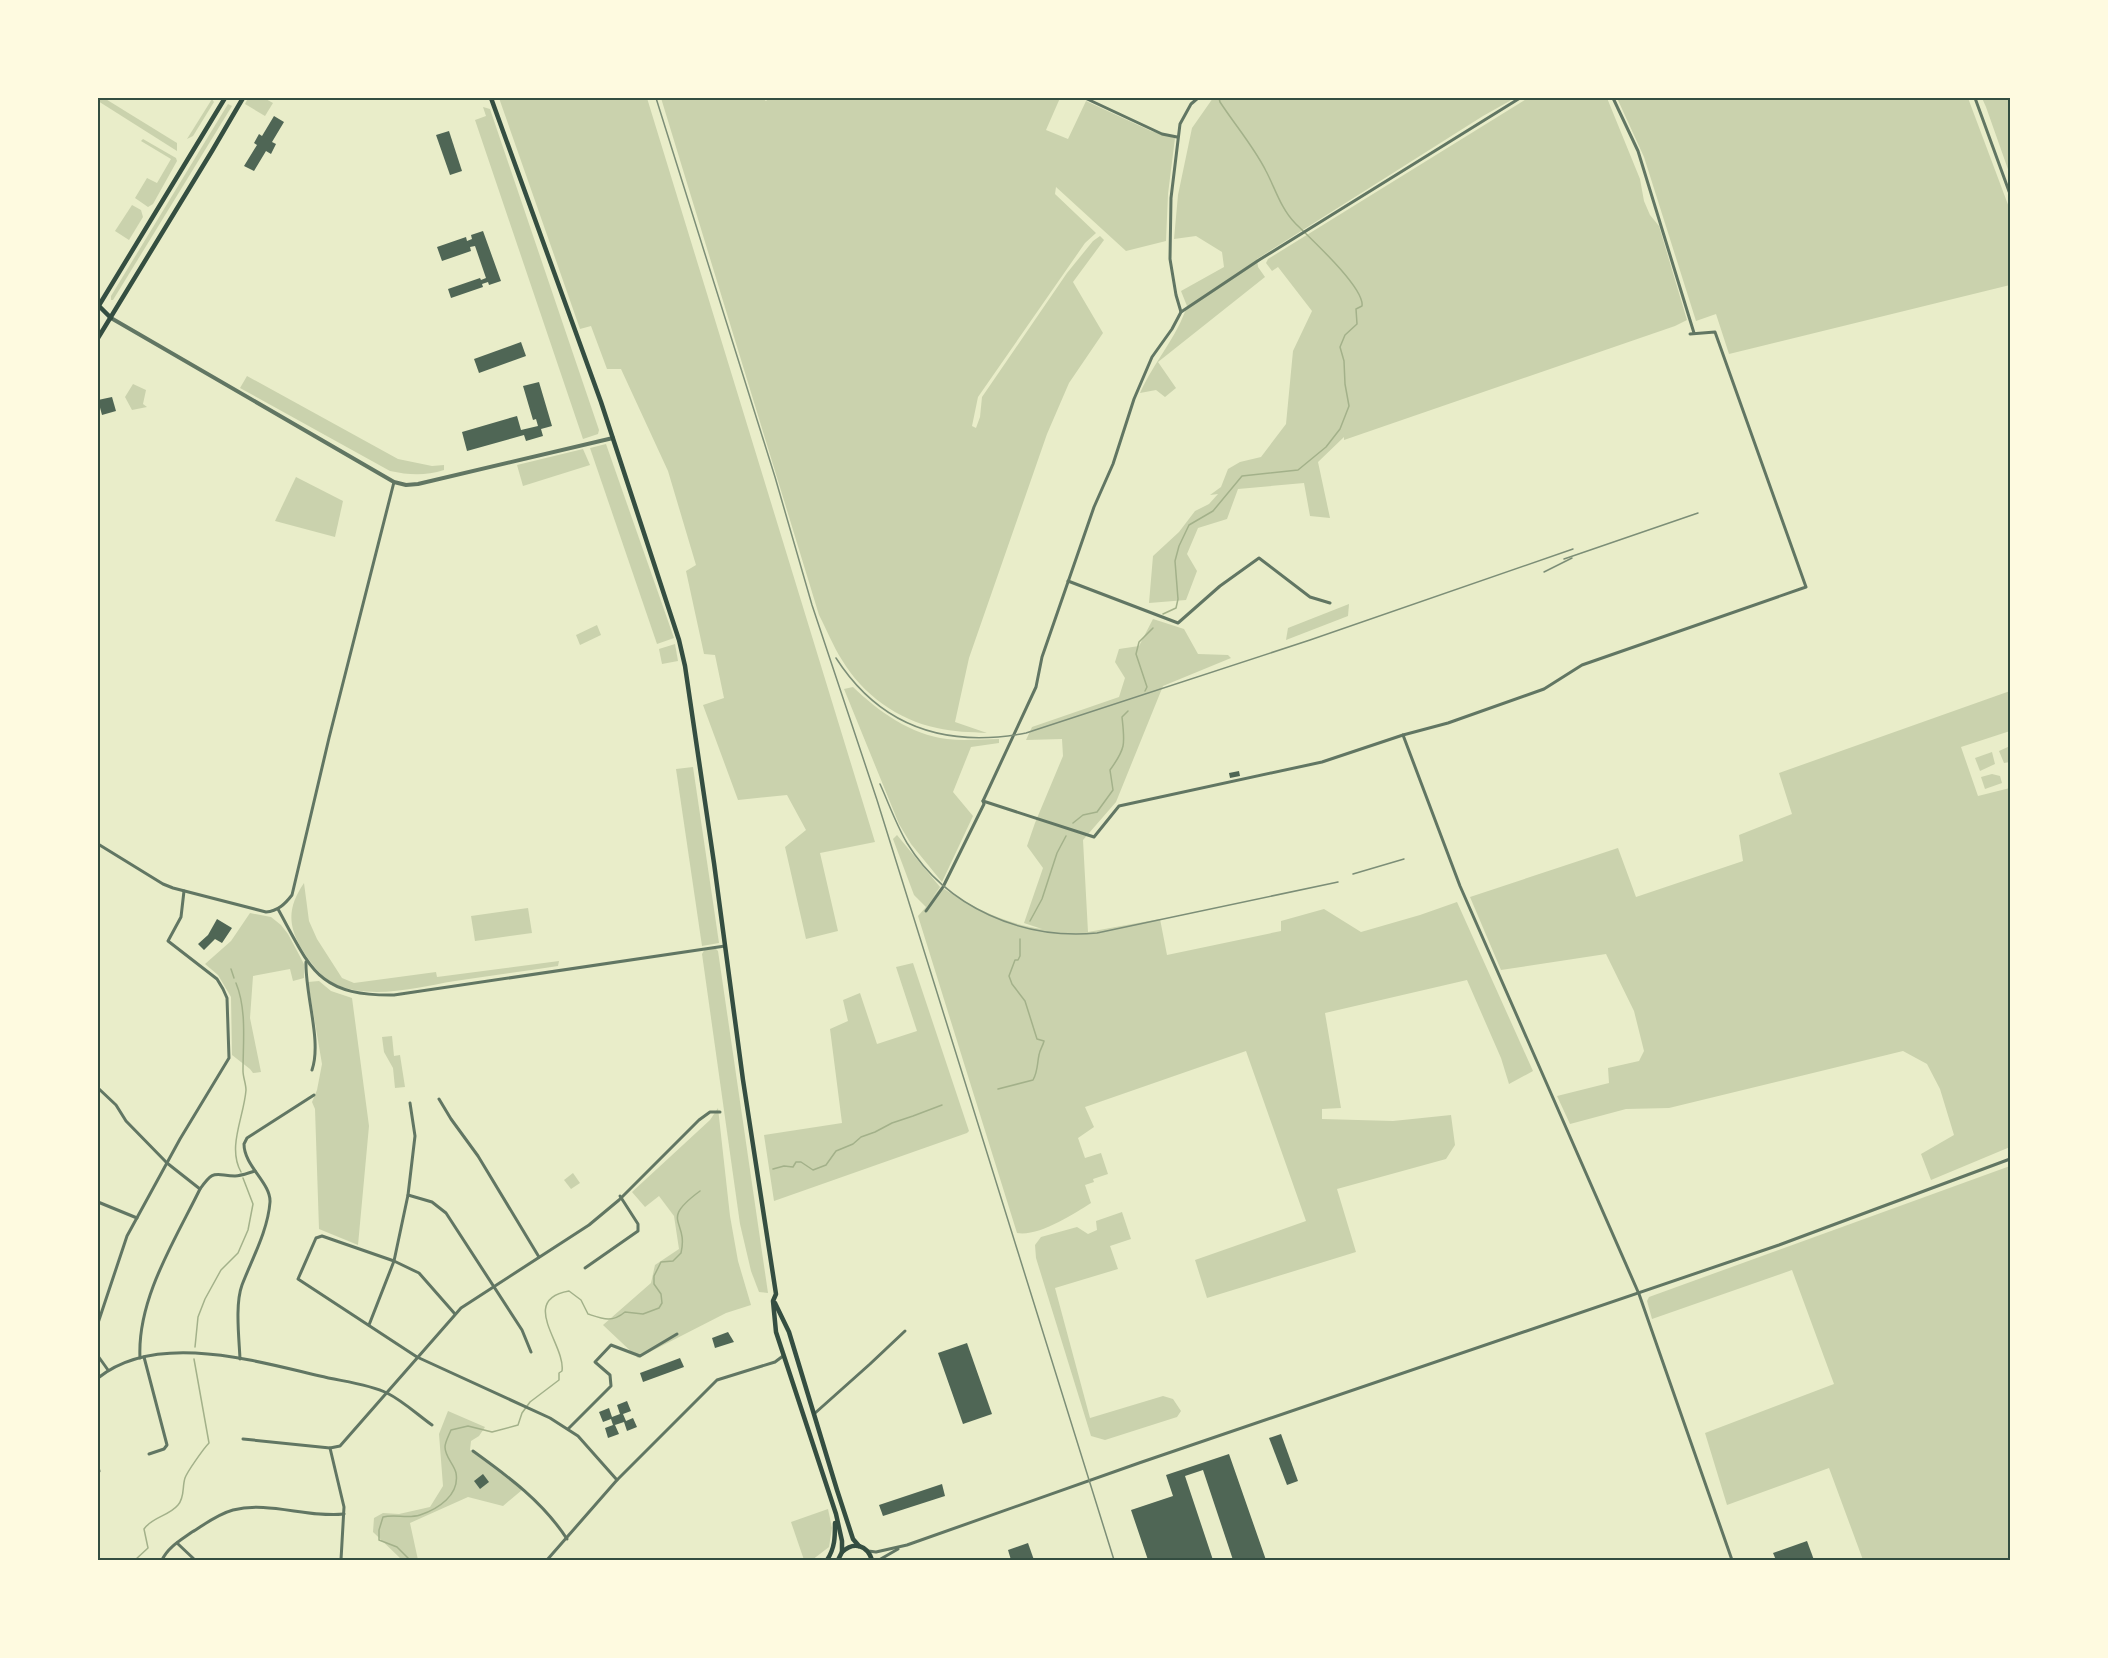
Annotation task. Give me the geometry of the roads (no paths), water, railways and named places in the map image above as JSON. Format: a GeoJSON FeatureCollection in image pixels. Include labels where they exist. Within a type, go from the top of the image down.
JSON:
{"type":"FeatureCollection","features":[{"type":"Feature","properties":{"kind":"main road"},"geometry":{"type":"LineString","coordinates":[[111,318],[98,305],[225,98]]}},
{"type":"Feature","properties":{"kind":"main road"},"geometry":{"type":"LineString","coordinates":[[98,338],[243,98]]}},
{"type":"Feature","properties":{"kind":"main road"},"geometry":{"type":"LineString","coordinates":[[491,98],[613,438],[680,640],[776,1294],[773,1301],[776,1332],[836,1514],[842,1541],[842,1552],[838,1560]]}},
{"type":"Feature","properties":{"kind":"main road"},"geometry":{"type":"LineString","coordinates":[[773,1301],[789,1332],[853,1539],[868,1551],[872,1560]]}},
{"type":"Feature","properties":{"kind":"main road"},"geometry":{"type":"LineString","coordinates":[[776,1332],[787,1330],[789,1332]]}},
{"type":"Feature","properties":{"kind":"main road"},"geometry":{"type":"LineString","coordinates":[[827,1560],[835,1540],[836,1514]]}},
{"type":"Feature","properties":{"kind":"main road"},"geometry":{"type":"LineString","coordinates":[[842,1552],[851,1546],[859,1546]]}},
{"type":"Feature","properties":{"kind":"street"},"geometry":{"type":"LineString","coordinates":[[1085,98],[1162,134],[1177,137]]}},
{"type":"Feature","properties":{"kind":"street"},"geometry":{"type":"LineString","coordinates":[[1181,312],[1170,258],[1171,198],[1180,124],[1191,104],[1198,98]]}},
{"type":"Feature","properties":{"kind":"street"},"geometry":{"type":"LineString","coordinates":[[926,911],[943,887],[984,804],[983,801],[1036,687],[1042,657],[1094,507],[1113,465],[1134,399],[1152,357],[1181,312],[1299,234],[1520,98]]}},
{"type":"Feature","properties":{"kind":"street"},"geometry":{"type":"LineString","coordinates":[[983,801],[1094,837],[1119,806],[1322,762],[1403,735],[1448,723],[1544,689],[1582,665],[1806,587],[1714,332],[1692,333],[1638,151],[1613,98]]}},
{"type":"Feature","properties":{"kind":"street"},"geometry":{"type":"LineString","coordinates":[[1975,98],[2010,194]]}},
{"type":"Feature","properties":{"kind":"street"},"geometry":{"type":"LineString","coordinates":[[111,318],[394,482],[406,485],[613,438]]}},
{"type":"Feature","properties":{"kind":"street"},"geometry":{"type":"LineString","coordinates":[[98,844],[163,884],[184,891],[266,912],[286,904],[292,895],[394,482]]}},
{"type":"Feature","properties":{"kind":"street"},"geometry":{"type":"LineString","coordinates":[[1068,581],[1178,623],[1220,586],[1259,558],[1310,597],[1330,603]]}},
{"type":"Feature","properties":{"kind":"street"},"geometry":{"type":"LineString","coordinates":[[1403,735],[1460,886],[1639,1294],[1732,1560]]}},
{"type":"Feature","properties":{"kind":"street"},"geometry":{"type":"LineString","coordinates":[[98,1323],[127,1236],[229,1058],[227,998],[223,989],[217,979],[168,941],[181,917],[184,891]]}},
{"type":"Feature","properties":{"kind":"street"},"geometry":{"type":"LineString","coordinates":[[278,909],[306,960],[318,974],[340,989],[368,995],[394,995],[725,946]]}},
{"type":"Feature","properties":{"kind":"street"},"geometry":{"type":"LineString","coordinates":[[306,960],[306,980],[316,1047],[316,1059],[312,1070]]}},
{"type":"Feature","properties":{"kind":"street"},"geometry":{"type":"LineString","coordinates":[[98,1088],[167,1163],[200,1189]]}},
{"type":"Feature","properties":{"kind":"street"},"geometry":{"type":"LineString","coordinates":[[240,1359],[239,1301],[242,1286],[269,1212],[271,1198],[244,1150],[244,1144],[247,1138],[314,1095]]}},
{"type":"Feature","properties":{"kind":"street"},"geometry":{"type":"LineString","coordinates":[[439,1099],[478,1156],[539,1258]]}},
{"type":"Feature","properties":{"kind":"street"},"geometry":{"type":"LineString","coordinates":[[369,1325],[394,1261],[408,1195],[415,1136],[410,1103]]}},
{"type":"Feature","properties":{"kind":"street"},"geometry":{"type":"LineString","coordinates":[[243,1439],[330,1448],[340,1446],[461,1308],[589,1225],[619,1200],[620,1196],[699,1120],[710,1112],[720,1112]]}},
{"type":"Feature","properties":{"kind":"street"},"geometry":{"type":"LineString","coordinates":[[868,1551],[876,1552],[907,1545],[1295,1410],[1639,1294],[1779,1245],[2010,1159]]}},
{"type":"Feature","properties":{"kind":"street"},"geometry":{"type":"LineString","coordinates":[[149,1454],[164,1449],[166,1445],[142,1357],[139,1337],[142,1320],[162,1265],[207,1179],[214,1174],[223,1173],[236,1176],[255,1171]]}},
{"type":"Feature","properties":{"kind":"street"},"geometry":{"type":"LineString","coordinates":[[408,1195],[432,1202],[446,1213],[522,1330],[531,1352]]}},
{"type":"Feature","properties":{"kind":"street"},"geometry":{"type":"LineString","coordinates":[[585,1268],[638,1231],[638,1224],[620,1196]]}},
{"type":"Feature","properties":{"kind":"street"},"geometry":{"type":"LineString","coordinates":[[98,1202],[137,1218]]}},
{"type":"Feature","properties":{"kind":"street"},"geometry":{"type":"LineString","coordinates":[[455,1314],[419,1273],[394,1261],[322,1236],[316,1238],[298,1280],[417,1357],[568,1429],[578,1436],[617,1480]]}},
{"type":"Feature","properties":{"kind":"street"},"geometry":{"type":"LineString","coordinates":[[813,1415],[905,1330]]}},
{"type":"Feature","properties":{"kind":"street"},"geometry":{"type":"LineString","coordinates":[[568,1429],[611,1386],[610,1376],[595,1362],[611,1345],[640,1356],[677,1334]]}},
{"type":"Feature","properties":{"kind":"street"},"geometry":{"type":"LineString","coordinates":[[98,1378],[108,1370],[142,1357],[158,1354],[202,1353],[273,1365],[386,1393],[432,1425]]}},
{"type":"Feature","properties":{"kind":"street"},"geometry":{"type":"LineString","coordinates":[[98,1356],[108,1370]]}},
{"type":"Feature","properties":{"kind":"street"},"geometry":{"type":"LineString","coordinates":[[547,1560],[617,1480],[717,1380],[775,1362],[783,1356]]}},
{"type":"Feature","properties":{"kind":"street"},"geometry":{"type":"LineString","coordinates":[[330,1448],[340,1484],[344,1514],[341,1560]]}},
{"type":"Feature","properties":{"kind":"street"},"geometry":{"type":"LineString","coordinates":[[473,1451],[514,1481],[549,1513],[567,1539]]}},
{"type":"Feature","properties":{"kind":"street"},"geometry":{"type":"LineString","coordinates":[[162,1560],[177,1543],[206,1523],[232,1510],[261,1508],[317,1515],[344,1514]]}},
{"type":"Feature","properties":{"kind":"street"},"geometry":{"type":"LineString","coordinates":[[177,1543],[195,1560]]}},
{"type":"Feature","properties":{"kind":"street"},"geometry":{"type":"LineString","coordinates":[[879,1560],[907,1545]]}},
{"type":"Feature","properties":{"kind":"waterway"},"geometry":{"type":"LineString","coordinates":[[1163,614],[1176,608],[1178,599],[1175,561],[1189,525],[1213,511],[1242,476],[1298,470],[1326,447],[1340,429],[1349,406],[1344,361],[1340,347],[1345,335],[1357,324],[1356,309],[1362,306],[1361,298],[1355,287],[1286,211],[1261,162],[1219,98]]}},
{"type":"Feature","properties":{"kind":"waterway"},"geometry":{"type":"LineString","coordinates":[[1145,691],[1147,687],[1136,654],[1139,642],[1153,628]]}},
{"type":"Feature","properties":{"kind":"waterway"},"geometry":{"type":"LineString","coordinates":[[1073,823],[1083,815],[1097,812],[1113,790],[1110,770],[1122,751],[1124,740],[1122,717],[1128,711]]}},
{"type":"Feature","properties":{"kind":"waterway"},"geometry":{"type":"LineString","coordinates":[[1030,921],[1042,899],[1057,853],[1066,836]]}},
{"type":"Feature","properties":{"kind":"waterway"},"geometry":{"type":"LineString","coordinates":[[998,1089],[1033,1080],[1044,1041],[1037,1039],[1025,1001],[1009,976],[1015,960],[1018,960],[1020,956],[1020,939]]}},
{"type":"Feature","properties":{"kind":"waterway"},"geometry":{"type":"LineString","coordinates":[[231,969],[234,978]]}},
{"type":"Feature","properties":{"kind":"waterway"},"geometry":{"type":"LineString","coordinates":[[236,983],[242,1004],[243,1071],[246,1090],[236,1142],[237,1162],[241,1172]]}},
{"type":"Feature","properties":{"kind":"waterway"},"geometry":{"type":"LineString","coordinates":[[773,1169],[784,1166],[793,1167],[796,1162],[801,1162],[813,1170],[826,1165],[836,1151],[853,1144],[861,1137],[942,1105]]}},
{"type":"Feature","properties":{"kind":"waterway"},"geometry":{"type":"LineString","coordinates":[[195,1347],[198,1317],[205,1299],[221,1270],[238,1253],[248,1230],[253,1204],[243,1178]]}},
{"type":"Feature","properties":{"kind":"waterway"},"geometry":{"type":"LineString","coordinates":[[410,1560],[397,1547],[379,1540],[383,1517],[420,1515],[440,1505],[451,1494],[455,1488],[456,1473],[446,1454],[445,1447],[451,1430],[468,1426],[492,1432],[518,1425],[522,1413],[530,1402],[559,1380],[559,1373],[562,1371],[561,1360],[548,1325],[545,1313],[547,1304],[554,1296],[569,1291],[581,1300],[588,1314],[603,1318],[616,1318],[625,1312],[643,1314],[659,1308],[662,1303],[661,1294],[654,1284],[654,1276],[661,1262],[673,1261],[681,1253],[682,1242],[678,1215],[687,1201],[700,1191]]}},
{"type":"Feature","properties":{"kind":"waterway"},"geometry":{"type":"LineString","coordinates":[[135,1560],[148,1548],[144,1529],[178,1505],[182,1499],[186,1475],[209,1443],[194,1359]]}},
{"type":"Feature","properties":{"kind":"railway"},"geometry":{"type":"LineString","coordinates":[[656,98],[775,477],[812,605],[877,800],[1114,1560]]}},
{"type":"Feature","properties":{"kind":"railway"},"geometry":{"type":"LineString","coordinates":[[1564,559],[1698,513]]}},
{"type":"Feature","properties":{"kind":"railway"},"geometry":{"type":"LineString","coordinates":[[836,658],[854,682],[874,701],[895,716],[918,727],[943,734],[969,737],[997,737],[1026,733],[1310,640],[1573,549]]}},
{"type":"Feature","properties":{"kind":"railway"},"geometry":{"type":"LineString","coordinates":[[1544,572],[1572,558]]}},
{"type":"Feature","properties":{"kind":"railway"},"geometry":{"type":"LineString","coordinates":[[880,784],[907,843],[924,866],[943,885],[965,902],[989,915],[1015,925],[1042,931],[1069,934],[1097,933],[1338,882]]}},
{"type":"Feature","properties":{"kind":"railway"},"geometry":{"type":"LineString","coordinates":[[1353,874],[1404,859]]}}]}
